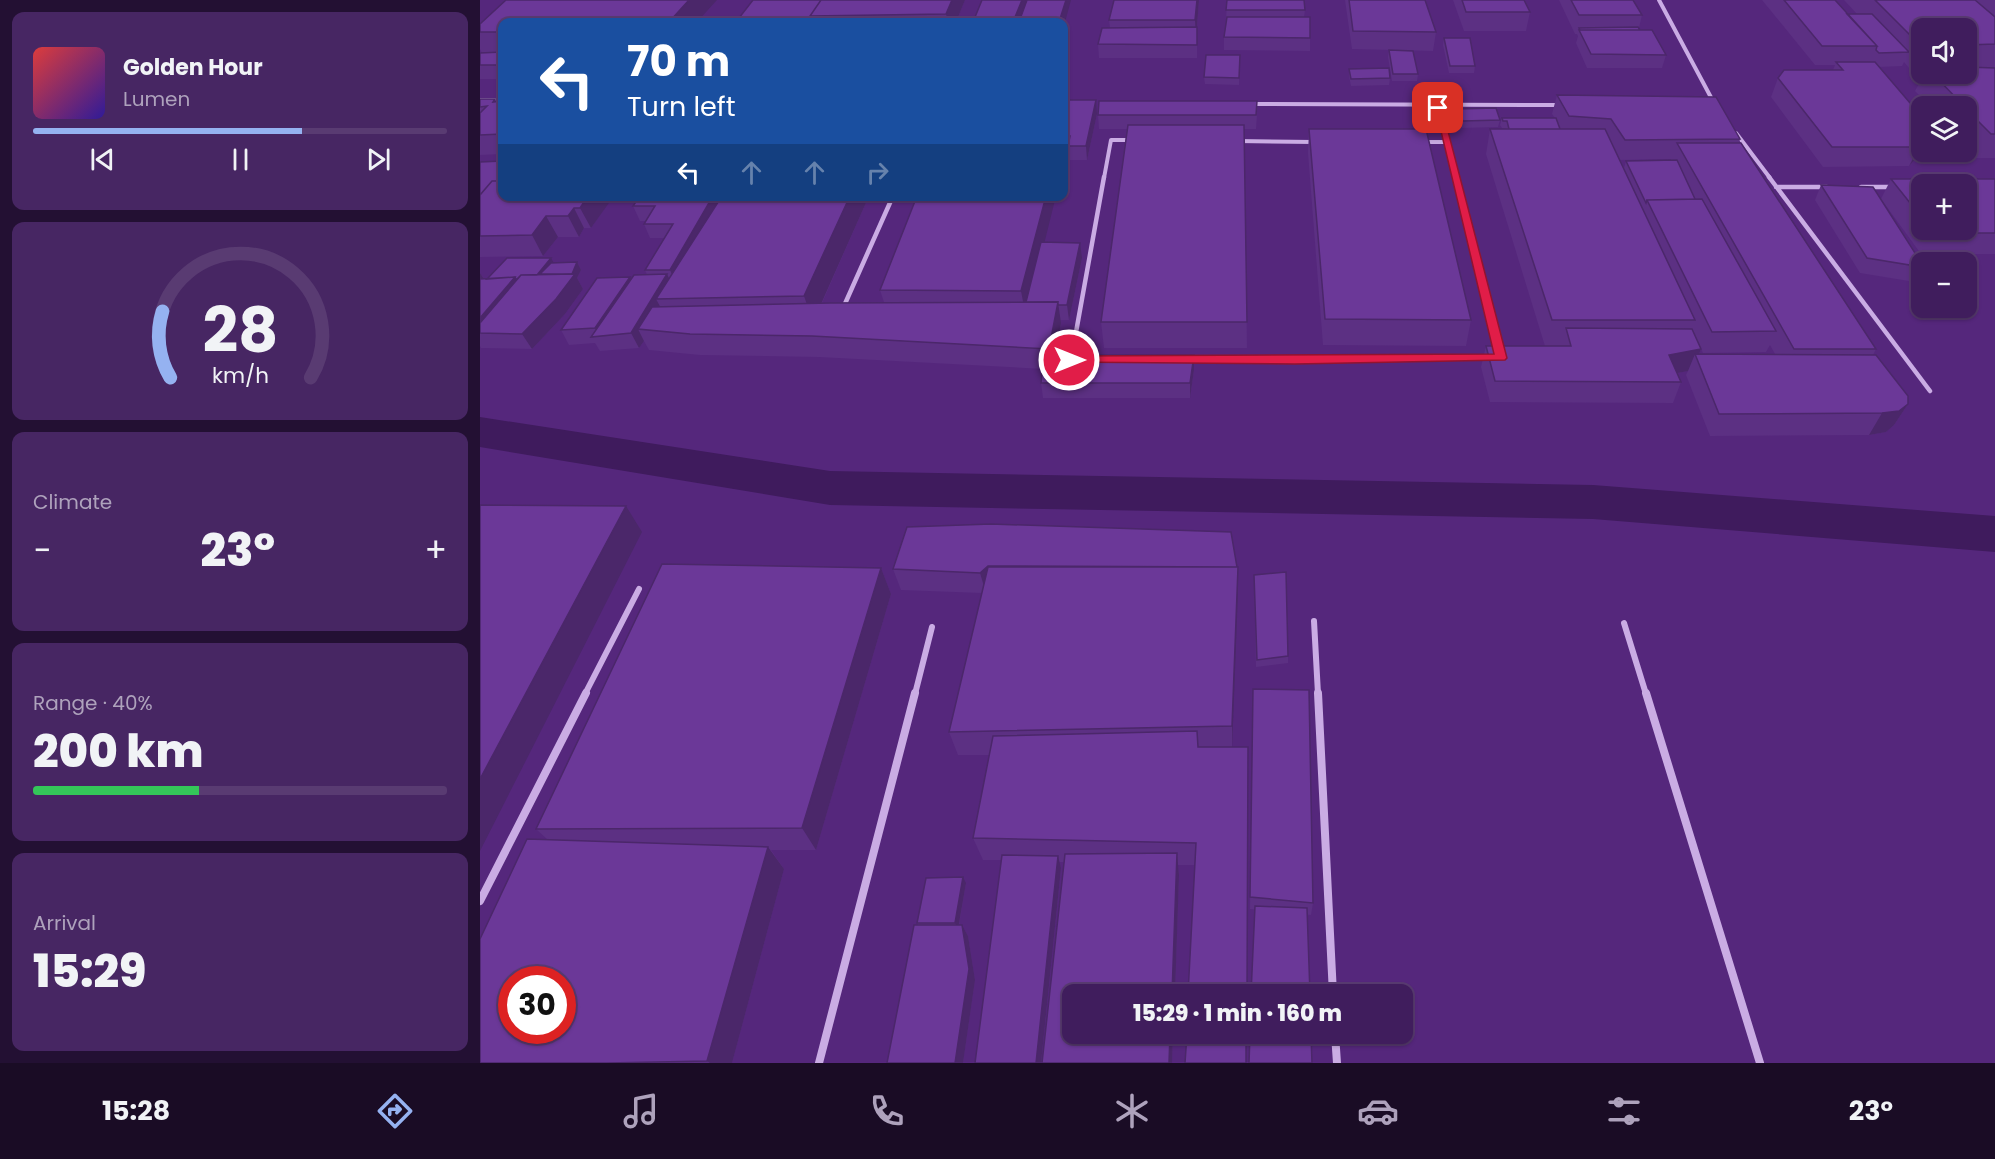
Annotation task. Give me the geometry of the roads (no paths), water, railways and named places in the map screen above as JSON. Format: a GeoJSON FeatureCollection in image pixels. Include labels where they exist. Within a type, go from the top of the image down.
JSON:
{"type":"FeatureCollection","features":[{"type":"Feature","properties":{"kind":"street"},"geometry":{"type":"LineString","coordinates":[[1659,0],[1716,106],[1704,106]]}},
{"type":"Feature","properties":{"kind":"street"},"geometry":{"type":"LineString","coordinates":[[480,100],[498,100]]}},
{"type":"Feature","properties":{"kind":"street"},"geometry":{"type":"LineString","coordinates":[[1241,104],[1573,106]]}},
{"type":"Feature","properties":{"kind":"street"},"geometry":{"type":"LineString","coordinates":[[1176,360],[1501,358],[1438,108]]}},
{"type":"Feature","properties":{"kind":"street"},"geometry":{"type":"LineString","coordinates":[[1729,124],[1930,391]]}},
{"type":"Feature","properties":{"kind":"street"},"geometry":{"type":"LineString","coordinates":[[1081,360],[1069,360],[1111,140],[1147,141]]}},
{"type":"Feature","properties":{"kind":"street"},"geometry":{"type":"LineString","coordinates":[[1231,141],[1327,142]]}},
{"type":"Feature","properties":{"kind":"street"},"geometry":{"type":"LineString","coordinates":[[1411,142],[1447,142]]}},
{"type":"Feature","properties":{"kind":"street"},"geometry":{"type":"LineString","coordinates":[[1776,187],[1832,187]]}},
{"type":"Feature","properties":{"kind":"street"},"geometry":{"type":"LineString","coordinates":[[1855,187],[1899,187]]}},
{"type":"Feature","properties":{"kind":"street"},"geometry":{"type":"LineString","coordinates":[[844,306],[891,201]]}},
{"type":"Feature","properties":{"kind":"street"},"geometry":{"type":"LineString","coordinates":[[480,901],[639,589]]}},
{"type":"Feature","properties":{"kind":"street"},"geometry":{"type":"LineString","coordinates":[[1314,621],[1332,984]]}},
{"type":"Feature","properties":{"kind":"street"},"geometry":{"type":"LineString","coordinates":[[1624,623],[1760,1063]]}},
{"type":"Feature","properties":{"kind":"street"},"geometry":{"type":"LineString","coordinates":[[819,1063],[932,627]]}},
{"type":"Feature","properties":{"kind":"street"},"geometry":{"type":"LineString","coordinates":[[1336,1044],[1337,1063]]}},
{"type":"Feature","properties":{"kind":"waterway"},"geometry":{"type":"LineString","coordinates":[[480,432],[830,488],[1593,502],[1995,534]]}}]}
